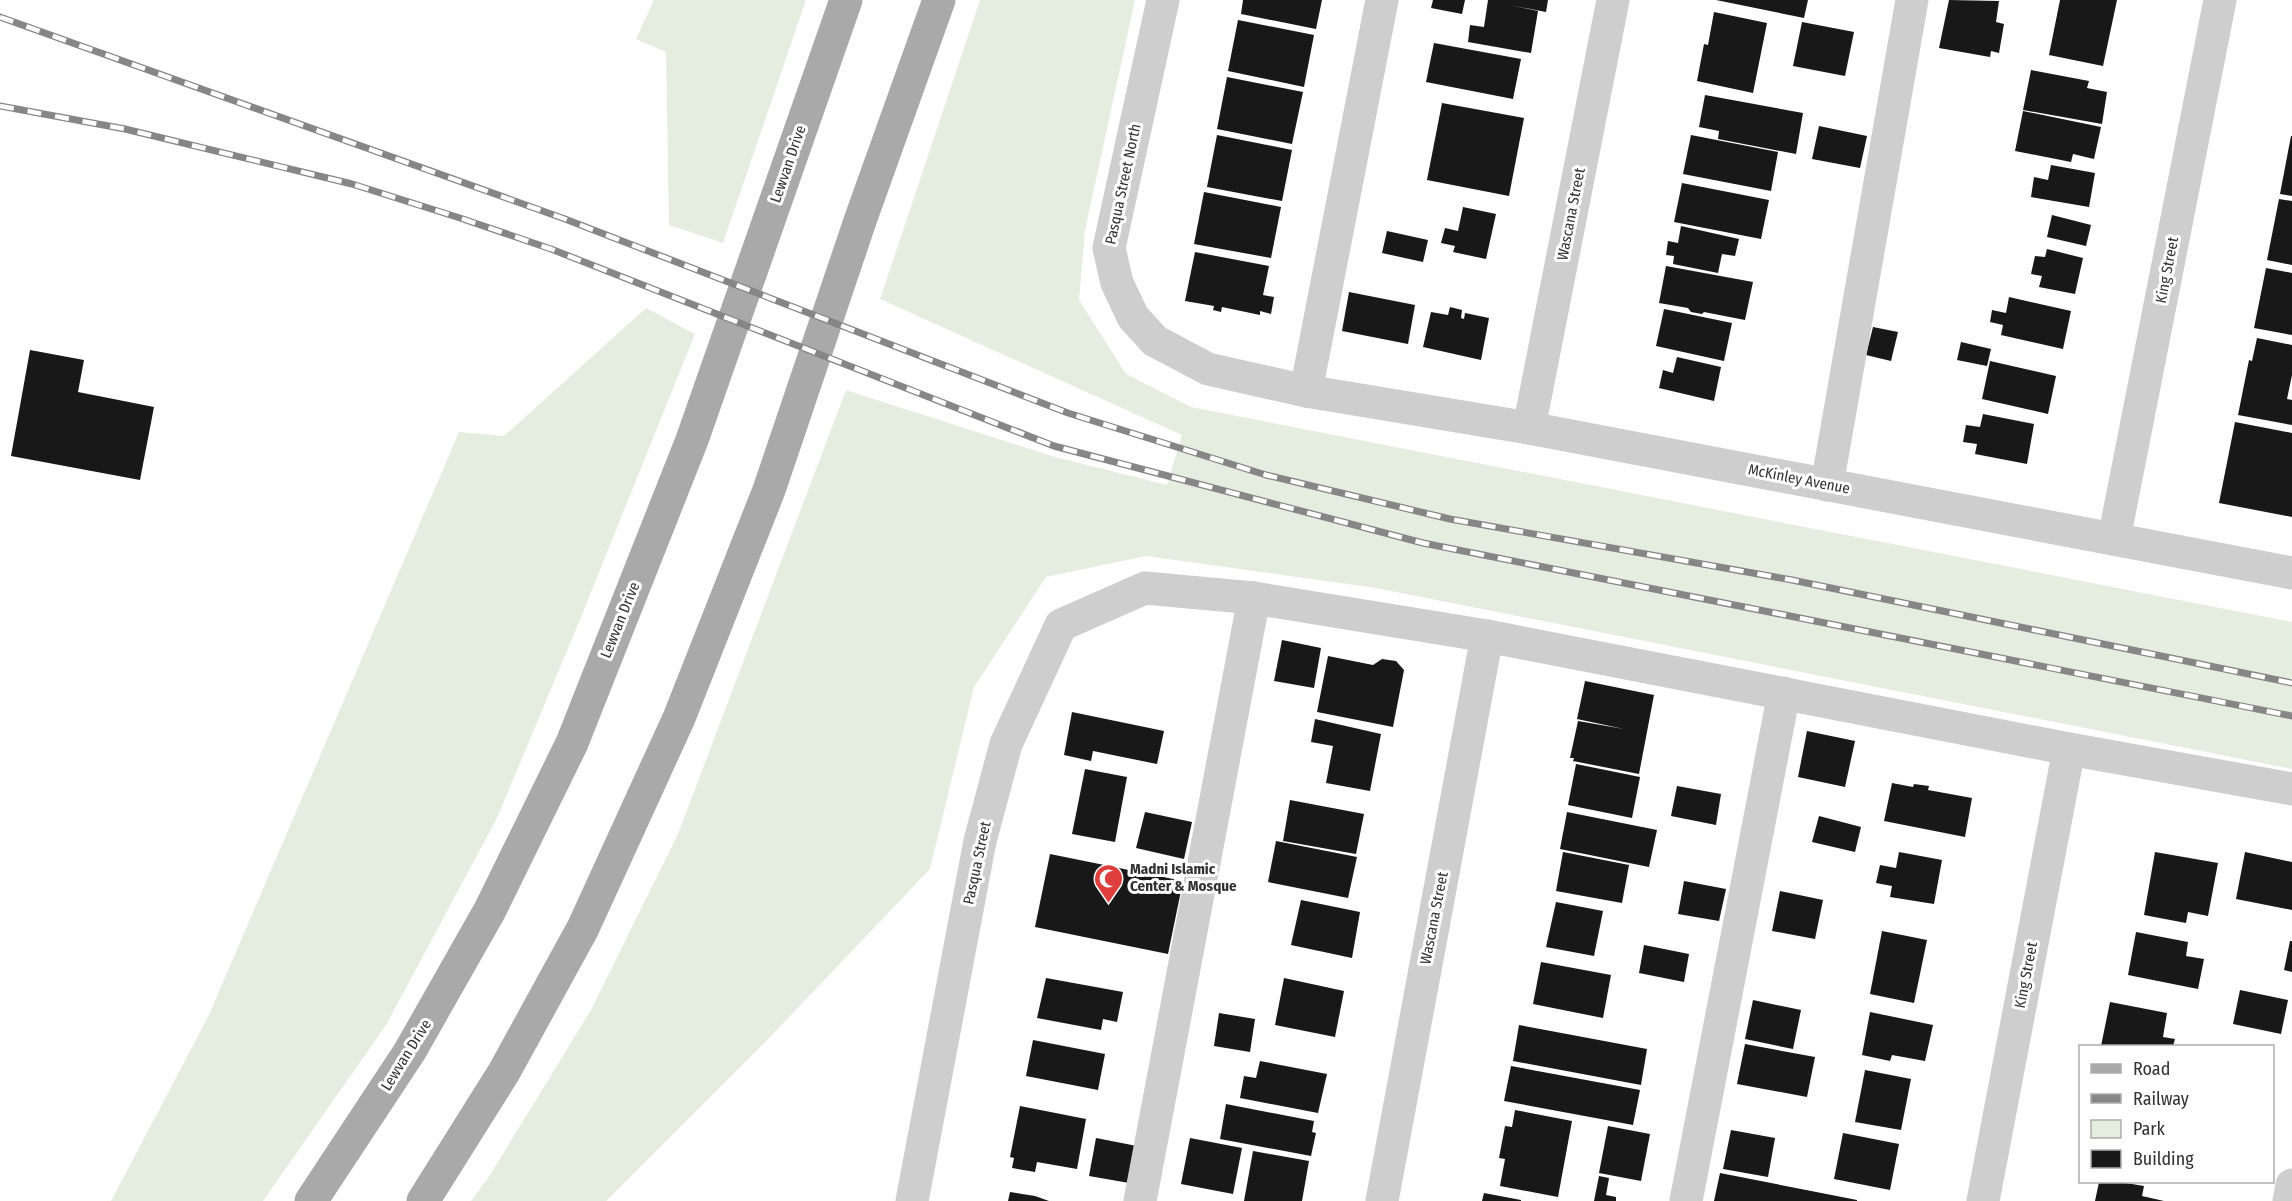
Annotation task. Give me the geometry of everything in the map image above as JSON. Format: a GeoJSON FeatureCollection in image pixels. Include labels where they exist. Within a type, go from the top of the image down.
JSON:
{"type":"FeatureCollection","features":[{"type":"Feature","properties":{"kind":"main road","name":"Lewvan Drive"},"geometry":{"type":"LineString","coordinates":[[311,1201],[410,1051],[490,910],[572,743],[692,440],[846,0]]}},
{"type":"Feature","properties":{"kind":"main road"},"geometry":{"type":"LineString","coordinates":[[423,1201],[504,1072],[583,928],[679,718],[770,490],[861,218],[939,0]]}},
{"type":"Feature","properties":{"kind":"street","name":"Pasqua Street North"},"geometry":{"type":"LineString","coordinates":[[1163,0],[1109,248],[1117,283],[1133,317],[1155,341],[1208,369],[1306,390]]}},
{"type":"Feature","properties":{"kind":"street"},"geometry":{"type":"LineString","coordinates":[[1306,390],[1382,0]]}},
{"type":"Feature","properties":{"kind":"street","name":"Wascana Street"},"geometry":{"type":"LineString","coordinates":[[1529,428],[1613,0]]}},
{"type":"Feature","properties":{"kind":"street"},"geometry":{"type":"LineString","coordinates":[[1827,485],[1912,0]]}},
{"type":"Feature","properties":{"kind":"street","name":"King Street"},"geometry":{"type":"LineString","coordinates":[[2114,539],[2220,0]]}},
{"type":"Feature","properties":{"kind":"street","name":"McKinley Avenue"},"geometry":{"type":"LineString","coordinates":[[1306,390],[1529,428],[2292,573]]}},
{"type":"Feature","properties":{"kind":"street","name":"Pasqua Street"},"geometry":{"type":"LineString","coordinates":[[912,1201],[980,841],[1006,744],[1061,625],[1145,588],[1254,598]]}},
{"type":"Feature","properties":{"kind":"street"},"geometry":{"type":"LineString","coordinates":[[1140,1201],[1254,598],[1487,636],[2069,749],[2292,789]]}},
{"type":"Feature","properties":{"kind":"street","name":"Wascana Street"},"geometry":{"type":"LineString","coordinates":[[1382,1201],[1487,636]]}},
{"type":"Feature","properties":{"kind":"street"},"geometry":{"type":"LineString","coordinates":[[1686,1201],[1784,693]]}},
{"type":"Feature","properties":{"kind":"street","name":"King Street"},"geometry":{"type":"LineString","coordinates":[[1983,1201],[2069,749]]}},
{"type":"Feature","properties":{"kind":"street"},"geometry":{"type":"LineString","coordinates":[[2289,1201],[2292,1185]]}},
{"type":"Feature","properties":{"kind":"green space"},"geometry":{"type":"Polygon","coordinates":[[[654,0],[806,0],[723,243],[669,225],[666,52],[636,39],[654,0]]]}},
{"type":"Feature","properties":{"kind":"green space"},"geometry":{"type":"Polygon","coordinates":[[[980,0],[1135,0],[1085,230],[1079,300],[1126,374],[1191,407],[2292,622],[2292,769],[1376,588],[1146,556],[1046,577],[974,687],[930,869],[771,1036],[606,1201],[471,1201],[490,1175],[591,1010],[678,834],[846,390],[1055,457],[1167,485],[1182,435],[880,299],[980,0]]]}},
{"type":"Feature","properties":{"kind":"green space"},"geometry":{"type":"Polygon","coordinates":[[[646,308],[695,334],[497,818],[386,1025],[263,1201],[111,1201],[208,1017],[459,432],[504,436],[646,308]]]}},
{"type":"Feature","properties":{"kind":"building"},"geometry":{"type":"Polygon","coordinates":[[[1243,0],[1322,0],[1316,29],[1241,14],[1243,0]]]}},
{"type":"Feature","properties":{"kind":"building"},"geometry":{"type":"Polygon","coordinates":[[[1433,0],[1465,0],[1462,14],[1431,8],[1433,0]]]}},
{"type":"Feature","properties":{"kind":"building"},"geometry":{"type":"Polygon","coordinates":[[[1488,0],[1548,0],[1546,12],[1509,5],[1538,11],[1531,53],[1468,42],[1470,25],[1484,27],[1488,0]]]}},
{"type":"Feature","properties":{"kind":"building"},"geometry":{"type":"Polygon","coordinates":[[[1716,0],[1808,0],[1804,18],[1716,0]]]}},
{"type":"Feature","properties":{"kind":"building"},"geometry":{"type":"Polygon","coordinates":[[[1949,0],[1999,1],[1996,22],[2004,24],[1999,53],[1991,51],[1990,57],[1939,48],[1949,0]]]}},
{"type":"Feature","properties":{"kind":"building"},"geometry":{"type":"Polygon","coordinates":[[[2060,0],[2117,0],[2103,66],[2049,55],[2060,0]]]}},
{"type":"Feature","properties":{"kind":"building"},"geometry":{"type":"Polygon","coordinates":[[[1714,12],[1767,23],[1753,93],[1697,81],[1704,44],[1708,45],[1714,12]]]}},
{"type":"Feature","properties":{"kind":"building"},"geometry":{"type":"Polygon","coordinates":[[[1238,20],[1314,35],[1304,87],[1228,71],[1238,20]]]}},
{"type":"Feature","properties":{"kind":"building"},"geometry":{"type":"Polygon","coordinates":[[[1802,22],[1854,32],[1845,76],[1793,66],[1802,22]]]}},
{"type":"Feature","properties":{"kind":"building"},"geometry":{"type":"Polygon","coordinates":[[[1434,43],[1521,59],[1513,99],[1426,82],[1434,43]]]}},
{"type":"Feature","properties":{"kind":"building"},"geometry":{"type":"Polygon","coordinates":[[[2031,70],[2089,81],[2087,88],[2107,92],[2102,124],[2023,110],[2031,70]]]}},
{"type":"Feature","properties":{"kind":"building"},"geometry":{"type":"Polygon","coordinates":[[[1227,77],[1303,92],[1292,144],[1217,129],[1227,77]]]}},
{"type":"Feature","properties":{"kind":"building"},"geometry":{"type":"Polygon","coordinates":[[[1705,95],[1803,113],[1796,154],[1718,139],[1719,131],[1699,127],[1705,95]]]}},
{"type":"Feature","properties":{"kind":"building"},"geometry":{"type":"Polygon","coordinates":[[[1442,103],[1524,118],[1509,196],[1427,180],[1442,103]]]}},
{"type":"Feature","properties":{"kind":"building"},"geometry":{"type":"Polygon","coordinates":[[[2023,111],[2101,127],[2094,159],[2073,154],[2071,162],[2015,151],[2023,111]]]}},
{"type":"Feature","properties":{"kind":"building"},"geometry":{"type":"Polygon","coordinates":[[[1819,126],[1867,136],[1860,168],[1812,159],[1819,126]]]}},
{"type":"Feature","properties":{"kind":"building"},"geometry":{"type":"Polygon","coordinates":[[[1217,135],[1292,150],[1282,201],[1207,187],[1217,135]]]}},
{"type":"Feature","properties":{"kind":"building"},"geometry":{"type":"Polygon","coordinates":[[[1691,135],[1778,152],[1771,191],[1683,174],[1691,135]]]}},
{"type":"Feature","properties":{"kind":"building"},"geometry":{"type":"Polygon","coordinates":[[[2292,136],[2292,196],[2280,194],[2292,136]]]}},
{"type":"Feature","properties":{"kind":"building"},"geometry":{"type":"Polygon","coordinates":[[[2051,165],[2095,173],[2089,207],[2031,197],[2034,177],[2048,180],[2051,165]]]}},
{"type":"Feature","properties":{"kind":"building"},"geometry":{"type":"Polygon","coordinates":[[[1682,183],[1769,200],[1761,239],[1674,222],[1682,183]]]}},
{"type":"Feature","properties":{"kind":"building"},"geometry":{"type":"Polygon","coordinates":[[[1204,192],[1281,207],[1271,258],[1194,244],[1204,192]]]}},
{"type":"Feature","properties":{"kind":"building"},"geometry":{"type":"Polygon","coordinates":[[[2279,199],[2292,201],[2292,265],[2267,260],[2279,199]]]}},
{"type":"Feature","properties":{"kind":"building"},"geometry":{"type":"Polygon","coordinates":[[[1463,207],[1496,214],[1486,259],[1453,252],[1455,246],[1441,243],[1445,228],[1458,231],[1463,207]]]}},
{"type":"Feature","properties":{"kind":"building"},"geometry":{"type":"Polygon","coordinates":[[[2052,215],[2091,225],[2086,246],[2047,237],[2052,215]]]}},
{"type":"Feature","properties":{"kind":"building"},"geometry":{"type":"Polygon","coordinates":[[[1681,226],[1739,239],[1735,256],[1722,254],[1718,273],[1673,264],[1674,256],[1666,255],[1668,241],[1678,243],[1681,226]]]}},
{"type":"Feature","properties":{"kind":"building"},"geometry":{"type":"Polygon","coordinates":[[[1387,231],[1428,240],[1423,262],[1382,253],[1387,231]]]}},
{"type":"Feature","properties":{"kind":"building"},"geometry":{"type":"Polygon","coordinates":[[[2047,249],[2083,258],[2075,294],[2039,287],[2042,276],[2031,274],[2035,256],[2045,257],[2047,249]]]}},
{"type":"Feature","properties":{"kind":"building"},"geometry":{"type":"Polygon","coordinates":[[[1195,252],[1269,266],[1263,295],[1274,297],[1271,314],[1260,311],[1260,315],[1222,307],[1221,312],[1213,310],[1214,306],[1185,301],[1195,252]]]}},
{"type":"Feature","properties":{"kind":"building"},"geometry":{"type":"Polygon","coordinates":[[[1666,266],[1753,282],[1745,320],[1704,312],[1702,314],[1691,312],[1688,308],[1659,303],[1666,266]]]}},
{"type":"Feature","properties":{"kind":"building"},"geometry":{"type":"Polygon","coordinates":[[[2266,268],[2292,273],[2292,335],[2254,328],[2266,268]]]}},
{"type":"Feature","properties":{"kind":"building"},"geometry":{"type":"Polygon","coordinates":[[[1349,292],[1415,305],[1408,344],[1342,331],[1349,292]]]}},
{"type":"Feature","properties":{"kind":"building"},"geometry":{"type":"Polygon","coordinates":[[[2009,297],[2071,311],[2063,349],[2001,335],[2003,325],[1990,322],[1992,310],[2006,313],[2009,297]]]}},
{"type":"Feature","properties":{"kind":"building"},"geometry":{"type":"Polygon","coordinates":[[[1450,307],[1462,310],[1461,318],[1464,319],[1465,313],[1489,318],[1481,360],[1423,347],[1431,312],[1448,315],[1450,307]]]}},
{"type":"Feature","properties":{"kind":"building"},"geometry":{"type":"Polygon","coordinates":[[[1664,309],[1732,323],[1724,361],[1656,346],[1664,309]]]}},
{"type":"Feature","properties":{"kind":"building"},"geometry":{"type":"Polygon","coordinates":[[[1873,327],[1898,332],[1891,361],[1866,355],[1873,327]]]}},
{"type":"Feature","properties":{"kind":"building"},"geometry":{"type":"Polygon","coordinates":[[[2257,338],[2292,345],[2292,375],[2287,399],[2292,400],[2292,425],[2238,415],[2249,360],[2252,361],[2257,338]]]}},
{"type":"Feature","properties":{"kind":"building"},"geometry":{"type":"Polygon","coordinates":[[[1961,342],[1991,349],[1987,366],[1957,360],[1961,342]]]}},
{"type":"Feature","properties":{"kind":"building"},"geometry":{"type":"Polygon","coordinates":[[[30,350],[84,360],[78,392],[154,407],[140,480],[11,456],[30,350]]]}},
{"type":"Feature","properties":{"kind":"building"},"geometry":{"type":"Polygon","coordinates":[[[1677,357],[1721,367],[1714,401],[1659,388],[1663,370],[1673,373],[1677,357]]]}},
{"type":"Feature","properties":{"kind":"building"},"geometry":{"type":"Polygon","coordinates":[[[1990,361],[2056,376],[2048,414],[1982,399],[1990,361]]]}},
{"type":"Feature","properties":{"kind":"building"},"geometry":{"type":"Polygon","coordinates":[[[1983,414],[2034,424],[2027,464],[1975,454],[1977,444],[1963,442],[1966,425],[1980,427],[1983,414]]]}},
{"type":"Feature","properties":{"kind":"building"},"geometry":{"type":"Polygon","coordinates":[[[2235,422],[2292,433],[2292,517],[2219,503],[2235,422]]]}},
{"type":"Feature","properties":{"kind":"building"},"geometry":{"type":"Polygon","coordinates":[[[1282,640],[1321,648],[1314,688],[1274,681],[1282,640]]]}},
{"type":"Feature","properties":{"kind":"building"},"geometry":{"type":"Polygon","coordinates":[[[1328,656],[1373,665],[1382,659],[1396,661],[1404,670],[1393,727],[1317,712],[1328,656]]]}},
{"type":"Feature","properties":{"kind":"building"},"geometry":{"type":"Polygon","coordinates":[[[1585,681],[1654,695],[1639,774],[1573,761],[1574,758],[1570,758],[1578,721],[1624,729],[1577,719],[1585,681]]]}},
{"type":"Feature","properties":{"kind":"building"},"geometry":{"type":"Polygon","coordinates":[[[1072,712],[1164,731],[1157,764],[1093,751],[1091,761],[1064,755],[1072,712]]]}},
{"type":"Feature","properties":{"kind":"building"},"geometry":{"type":"Polygon","coordinates":[[[1315,719],[1381,734],[1370,791],[1326,783],[1333,746],[1311,742],[1315,719]]]}},
{"type":"Feature","properties":{"kind":"building"},"geometry":{"type":"Polygon","coordinates":[[[1807,731],[1855,741],[1845,787],[1798,777],[1807,731]]]}},
{"type":"Feature","properties":{"kind":"building"},"geometry":{"type":"Polygon","coordinates":[[[1576,764],[1640,777],[1632,818],[1568,805],[1576,764]]]}},
{"type":"Feature","properties":{"kind":"building"},"geometry":{"type":"Polygon","coordinates":[[[1085,769],[1127,777],[1115,842],[1072,834],[1085,769]]]}},
{"type":"Feature","properties":{"kind":"building"},"geometry":{"type":"Polygon","coordinates":[[[1892,783],[1913,787],[1914,784],[1929,786],[1928,790],[1972,798],[1965,837],[1884,821],[1892,783]]]}},
{"type":"Feature","properties":{"kind":"building"},"geometry":{"type":"Polygon","coordinates":[[[1677,786],[1721,794],[1716,825],[1671,816],[1677,786]]]}},
{"type":"Feature","properties":{"kind":"building"},"geometry":{"type":"Polygon","coordinates":[[[1290,800],[1364,814],[1356,854],[1283,841],[1290,800]]]}},
{"type":"Feature","properties":{"kind":"building"},"geometry":{"type":"Polygon","coordinates":[[[1145,812],[1192,822],[1184,859],[1136,848],[1145,812]]]}},
{"type":"Feature","properties":{"kind":"building"},"geometry":{"type":"Polygon","coordinates":[[[1567,812],[1657,830],[1649,867],[1560,849],[1567,812]]]}},
{"type":"Feature","properties":{"kind":"building"},"geometry":{"type":"Polygon","coordinates":[[[1819,816],[1861,827],[1855,852],[1812,842],[1819,816]]]}},
{"type":"Feature","properties":{"kind":"building"},"geometry":{"type":"Polygon","coordinates":[[[1276,841],[1357,857],[1348,898],[1268,882],[1276,841]]]}},
{"type":"Feature","properties":{"kind":"building"},"geometry":{"type":"Polygon","coordinates":[[[1563,852],[1629,865],[1622,903],[1556,891],[1563,852]]]}},
{"type":"Feature","properties":{"kind":"building"},"geometry":{"type":"Polygon","coordinates":[[[1899,852],[1942,860],[1934,904],[1890,897],[1892,886],[1876,883],[1880,865],[1896,868],[1899,852]]]}},
{"type":"Feature","properties":{"kind":"building"},"geometry":{"type":"Polygon","coordinates":[[[2155,852],[2218,863],[2208,916],[2188,912],[2186,923],[2144,915],[2155,852]]]}},
{"type":"Feature","properties":{"kind":"building"},"geometry":{"type":"Polygon","coordinates":[[[2245,852],[2292,862],[2292,910],[2236,899],[2245,852]]]}},
{"type":"Feature","properties":{"kind":"building","name":"Madni Islamic Center & Mosque"},"geometry":{"type":"Polygon","coordinates":[[[1050,854],[1183,881],[1168,954],[1035,927],[1050,854]]]}},
{"type":"Feature","properties":{"kind":"building"},"geometry":{"type":"Polygon","coordinates":[[[1684,881],[1726,889],[1719,921],[1678,914],[1684,881]]]}},
{"type":"Feature","properties":{"kind":"building"},"geometry":{"type":"Polygon","coordinates":[[[1780,891],[1823,900],[1815,939],[1772,931],[1780,891]]]}},
{"type":"Feature","properties":{"kind":"building"},"geometry":{"type":"Polygon","coordinates":[[[1301,900],[1360,912],[1352,958],[1291,945],[1301,900]]]}},
{"type":"Feature","properties":{"kind":"building"},"geometry":{"type":"Polygon","coordinates":[[[1556,902],[1603,911],[1594,956],[1546,947],[1556,902]]]}},
{"type":"Feature","properties":{"kind":"building"},"geometry":{"type":"Polygon","coordinates":[[[1882,931],[1927,940],[1914,1003],[1870,994],[1882,931]]]}},
{"type":"Feature","properties":{"kind":"building"},"geometry":{"type":"Polygon","coordinates":[[[2136,932],[2188,942],[2186,956],[2204,959],[2198,989],[2128,975],[2136,932]]]}},
{"type":"Feature","properties":{"kind":"building"},"geometry":{"type":"Polygon","coordinates":[[[2290,941],[2292,941],[2292,972],[2284,970],[2290,941]]]}},
{"type":"Feature","properties":{"kind":"building"},"geometry":{"type":"Polygon","coordinates":[[[1644,945],[1689,954],[1684,982],[1639,973],[1644,945]]]}},
{"type":"Feature","properties":{"kind":"building"},"geometry":{"type":"Polygon","coordinates":[[[1541,962],[1611,975],[1603,1018],[1533,1004],[1541,962]]]}},
{"type":"Feature","properties":{"kind":"building"},"geometry":{"type":"Polygon","coordinates":[[[1046,978],[1123,992],[1117,1022],[1103,1019],[1101,1030],[1037,1018],[1046,978]]]}},
{"type":"Feature","properties":{"kind":"building"},"geometry":{"type":"Polygon","coordinates":[[[1284,978],[1344,991],[1335,1037],[1275,1025],[1284,978]]]}},
{"type":"Feature","properties":{"kind":"building"},"geometry":{"type":"Polygon","coordinates":[[[2240,990],[2288,1000],[2281,1034],[2233,1024],[2240,990]]]}},
{"type":"Feature","properties":{"kind":"building"},"geometry":{"type":"Polygon","coordinates":[[[1753,1000],[1801,1010],[1793,1049],[1745,1039],[1753,1000]]]}},
{"type":"Feature","properties":{"kind":"building"},"geometry":{"type":"Polygon","coordinates":[[[2110,1002],[2167,1013],[2163,1037],[2175,1039],[2173,1045],[2101,1045],[2110,1002]]]}},
{"type":"Feature","properties":{"kind":"building"},"geometry":{"type":"Polygon","coordinates":[[[1870,1012],[1933,1025],[1925,1061],[1892,1055],[1890,1061],[1862,1055],[1870,1012]]]}},
{"type":"Feature","properties":{"kind":"building"},"geometry":{"type":"Polygon","coordinates":[[[1219,1013],[1255,1019],[1250,1052],[1214,1046],[1219,1013]]]}},
{"type":"Feature","properties":{"kind":"building"},"geometry":{"type":"Polygon","coordinates":[[[1519,1025],[1647,1049],[1641,1085],[1513,1061],[1519,1025]]]}},
{"type":"Feature","properties":{"kind":"building"},"geometry":{"type":"Polygon","coordinates":[[[1033,1040],[1105,1054],[1098,1090],[1026,1076],[1033,1040]]]}},
{"type":"Feature","properties":{"kind":"building"},"geometry":{"type":"Polygon","coordinates":[[[1745,1044],[1815,1057],[1807,1097],[1737,1084],[1745,1044]]]}},
{"type":"Feature","properties":{"kind":"building"},"geometry":{"type":"Polygon","coordinates":[[[1260,1061],[1327,1074],[1318,1113],[1240,1098],[1244,1076],[1256,1078],[1260,1061]]]}},
{"type":"Feature","properties":{"kind":"building"},"geometry":{"type":"Polygon","coordinates":[[[1511,1066],[1640,1090],[1633,1125],[1504,1101],[1511,1066]]]}},
{"type":"Feature","properties":{"kind":"building"},"geometry":{"type":"Polygon","coordinates":[[[1865,1070],[1911,1079],[1901,1130],[1855,1122],[1865,1070]]]}},
{"type":"Feature","properties":{"kind":"building"},"geometry":{"type":"Polygon","coordinates":[[[1226,1104],[1314,1121],[1312,1132],[1316,1133],[1311,1156],[1220,1139],[1226,1104]]]}},
{"type":"Feature","properties":{"kind":"building"},"geometry":{"type":"Polygon","coordinates":[[[1020,1106],[1086,1119],[1077,1169],[1037,1162],[1035,1172],[1012,1168],[1014,1158],[1010,1157],[1020,1106]]]}},
{"type":"Feature","properties":{"kind":"building"},"geometry":{"type":"Polygon","coordinates":[[[1515,1110],[1572,1121],[1558,1197],[1500,1186],[1505,1159],[1499,1158],[1505,1126],[1512,1127],[1515,1110]]]}},
{"type":"Feature","properties":{"kind":"building"},"geometry":{"type":"Polygon","coordinates":[[[1608,1126],[1650,1134],[1641,1181],[1599,1173],[1608,1126]]]}},
{"type":"Feature","properties":{"kind":"building"},"geometry":{"type":"Polygon","coordinates":[[[1731,1130],[1775,1138],[1768,1177],[1723,1169],[1731,1130]]]}},
{"type":"Feature","properties":{"kind":"building"},"geometry":{"type":"Polygon","coordinates":[[[1843,1133],[1899,1144],[1890,1190],[1834,1179],[1843,1133]]]}},
{"type":"Feature","properties":{"kind":"building"},"geometry":{"type":"Polygon","coordinates":[[[1096,1138],[1142,1147],[1135,1184],[1089,1176],[1096,1138]]]}},
{"type":"Feature","properties":{"kind":"building"},"geometry":{"type":"Polygon","coordinates":[[[1190,1138],[1242,1148],[1233,1194],[1181,1184],[1190,1138]]]}},
{"type":"Feature","properties":{"kind":"building"},"geometry":{"type":"Polygon","coordinates":[[[1253,1151],[1309,1161],[1302,1201],[1244,1201],[1253,1151]]]}},
{"type":"Feature","properties":{"kind":"building"},"geometry":{"type":"Polygon","coordinates":[[[1720,1173],[1857,1200],[1857,1201],[1714,1201],[1720,1173]]]}},
{"type":"Feature","properties":{"kind":"building"},"geometry":{"type":"Polygon","coordinates":[[[1599,1176],[1609,1178],[1606,1195],[1616,1197],[1616,1201],[1594,1201],[1599,1176]]]}},
{"type":"Feature","properties":{"kind":"building"},"geometry":{"type":"Polygon","coordinates":[[[2099,1183],[2126,1183],[2144,1186],[2142,1196],[2164,1201],[2095,1201],[2099,1183]]]}},
{"type":"Feature","properties":{"kind":"building"},"geometry":{"type":"Polygon","coordinates":[[[1010,1192],[1035,1196],[1049,1201],[1008,1201],[1010,1192]]]}},
{"type":"Feature","properties":{"kind":"building"},"geometry":{"type":"Polygon","coordinates":[[[1484,1193],[1521,1200],[1521,1201],[1482,1201],[1484,1193]]]}},
{"type":"Feature","properties":{"kind":"railway"},"geometry":{"type":"LineString","coordinates":[[0,17],[565,219],[1068,413],[1266,475],[1450,519],[1792,580],[2292,683]]}},
{"type":"Feature","properties":{"kind":"railway"},"geometry":{"type":"LineString","coordinates":[[0,106],[125,129],[352,184],[460,218],[551,249],[1054,446],[1423,543],[2292,716]]}},
{"type":"Feature","properties":{"kind":"place","name":"Madni Islamic Center & Mosque"},"geometry":{"type":"Point","coordinates":[1109,904]}}]}
